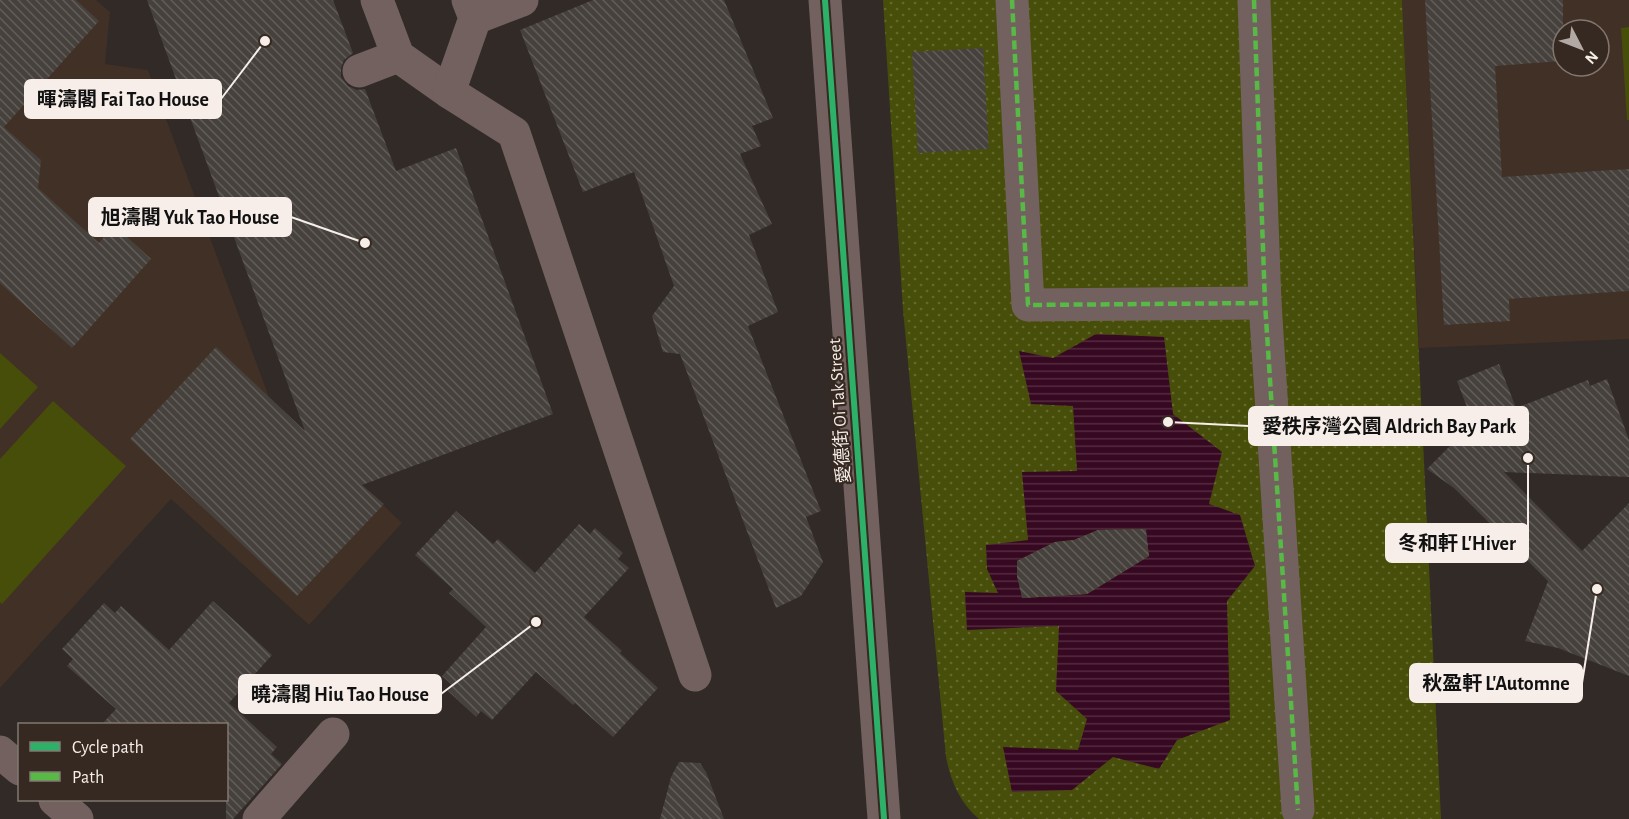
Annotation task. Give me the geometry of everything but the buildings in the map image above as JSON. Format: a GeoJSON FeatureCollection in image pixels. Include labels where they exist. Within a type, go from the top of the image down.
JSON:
{"type":"FeatureCollection","features":[{"type":"Feature","properties":{"kind":"street"},"geometry":{"type":"LineString","coordinates":[[377,0],[398,56],[514,133],[695,675]]}},
{"type":"Feature","properties":{"kind":"street"},"geometry":{"type":"LineString","coordinates":[[449,92],[471,9],[522,0]]}},
{"type":"Feature","properties":{"kind":"street","name":"愛德街 Oi Tak Street"},"geometry":{"type":"LineString","coordinates":[[825,0],[884,819]]}},
{"type":"Feature","properties":{"kind":"street"},"geometry":{"type":"LineString","coordinates":[[1012,0],[1028,305],[1265,303]]}},
{"type":"Feature","properties":{"kind":"street"},"geometry":{"type":"LineString","coordinates":[[1254,0],[1265,303],[1298,810]]}},
{"type":"Feature","properties":{"kind":"street"},"geometry":{"type":"LineString","coordinates":[[359,71],[398,56]]}},
{"type":"Feature","properties":{"kind":"street"},"geometry":{"type":"LineString","coordinates":[[259,819],[333,734]]}},
{"type":"Feature","properties":{"kind":"street"},"geometry":{"type":"LineString","coordinates":[[0,752],[18,767]]}},
{"type":"Feature","properties":{"kind":"street"},"geometry":{"type":"LineString","coordinates":[[56,801],[77,819]]}},
{"type":"Feature","properties":{"kind":"shaded area"},"geometry":{"type":"Polygon","coordinates":[[[0,0],[96,0],[110,12],[105,64],[148,70],[269,397],[402,523],[309,625],[171,499],[0,688],[0,0]]]}},
{"type":"Feature","properties":{"kind":"shaded area"},"geometry":{"type":"Polygon","coordinates":[[[1402,0],[1629,0],[1629,339],[1419,348],[1402,0]]]}},
{"type":"Feature","properties":{"kind":"shaded area"},"geometry":{"type":"Polygon","coordinates":[[[1096,334],[1164,337],[1173,414],[1222,452],[1209,504],[1240,515],[1255,566],[1227,601],[1230,720],[1177,740],[1159,769],[1113,757],[1072,790],[1012,792],[1003,747],[1078,750],[1087,719],[1056,691],[1059,626],[967,630],[965,592],[998,593],[987,569],[986,545],[1028,540],[1022,472],[1077,471],[1073,406],[1031,404],[1019,351],[1053,358],[1096,334]],[[1145,529],[1098,530],[1074,540],[1055,542],[1017,561],[1017,576],[1023,598],[1087,594],[1149,556],[1145,529]]]}},
{"type":"Feature","properties":{"kind":"green space"},"geometry":{"type":"Polygon","coordinates":[[[883,0],[1402,0],[1441,819],[979,819],[962,799],[946,757],[903,310],[883,0]]]}},
{"type":"Feature","properties":{"kind":"green space"},"geometry":{"type":"Polygon","coordinates":[[[1629,27],[1629,120],[1627,120],[1621,28],[1629,27]]]}},
{"type":"Feature","properties":{"kind":"green space"},"geometry":{"type":"Polygon","coordinates":[[[0,353],[38,387],[0,429],[0,353]]]}},
{"type":"Feature","properties":{"kind":"green space"},"geometry":{"type":"Polygon","coordinates":[[[53,401],[126,466],[2,604],[0,602],[0,459],[53,401]]]}},
{"type":"Feature","properties":{"kind":"marked path"},"geometry":{"type":"LineString","coordinates":[[1012,0],[1028,305],[1265,303]]}},
{"type":"Feature","properties":{"kind":"marked path"},"geometry":{"type":"LineString","coordinates":[[1254,0],[1265,303],[1298,810]]}},
{"type":"Feature","properties":{"kind":"cycle path"},"geometry":{"type":"LineString","coordinates":[[825,0],[884,819]]}},
{"type":"Feature","properties":{"kind":"place","name":"暉濤閣 Fai Tao House"},"geometry":{"type":"Point","coordinates":[265,41]}},
{"type":"Feature","properties":{"kind":"place","name":"旭濤閣 Yuk Tao House"},"geometry":{"type":"Point","coordinates":[365,243]}},
{"type":"Feature","properties":{"kind":"place","name":"愛秩序灣公園 Aldrich Bay Park"},"geometry":{"type":"Point","coordinates":[1168,422]}},
{"type":"Feature","properties":{"kind":"place","name":"冬和軒 L'Hiver"},"geometry":{"type":"Point","coordinates":[1528,458]}},
{"type":"Feature","properties":{"kind":"place","name":"秋盈軒 L'Automne"},"geometry":{"type":"Point","coordinates":[1597,589]}},
{"type":"Feature","properties":{"kind":"place","name":"曉濤閣 Hiu Tao House"},"geometry":{"type":"Point","coordinates":[536,622]}}]}
